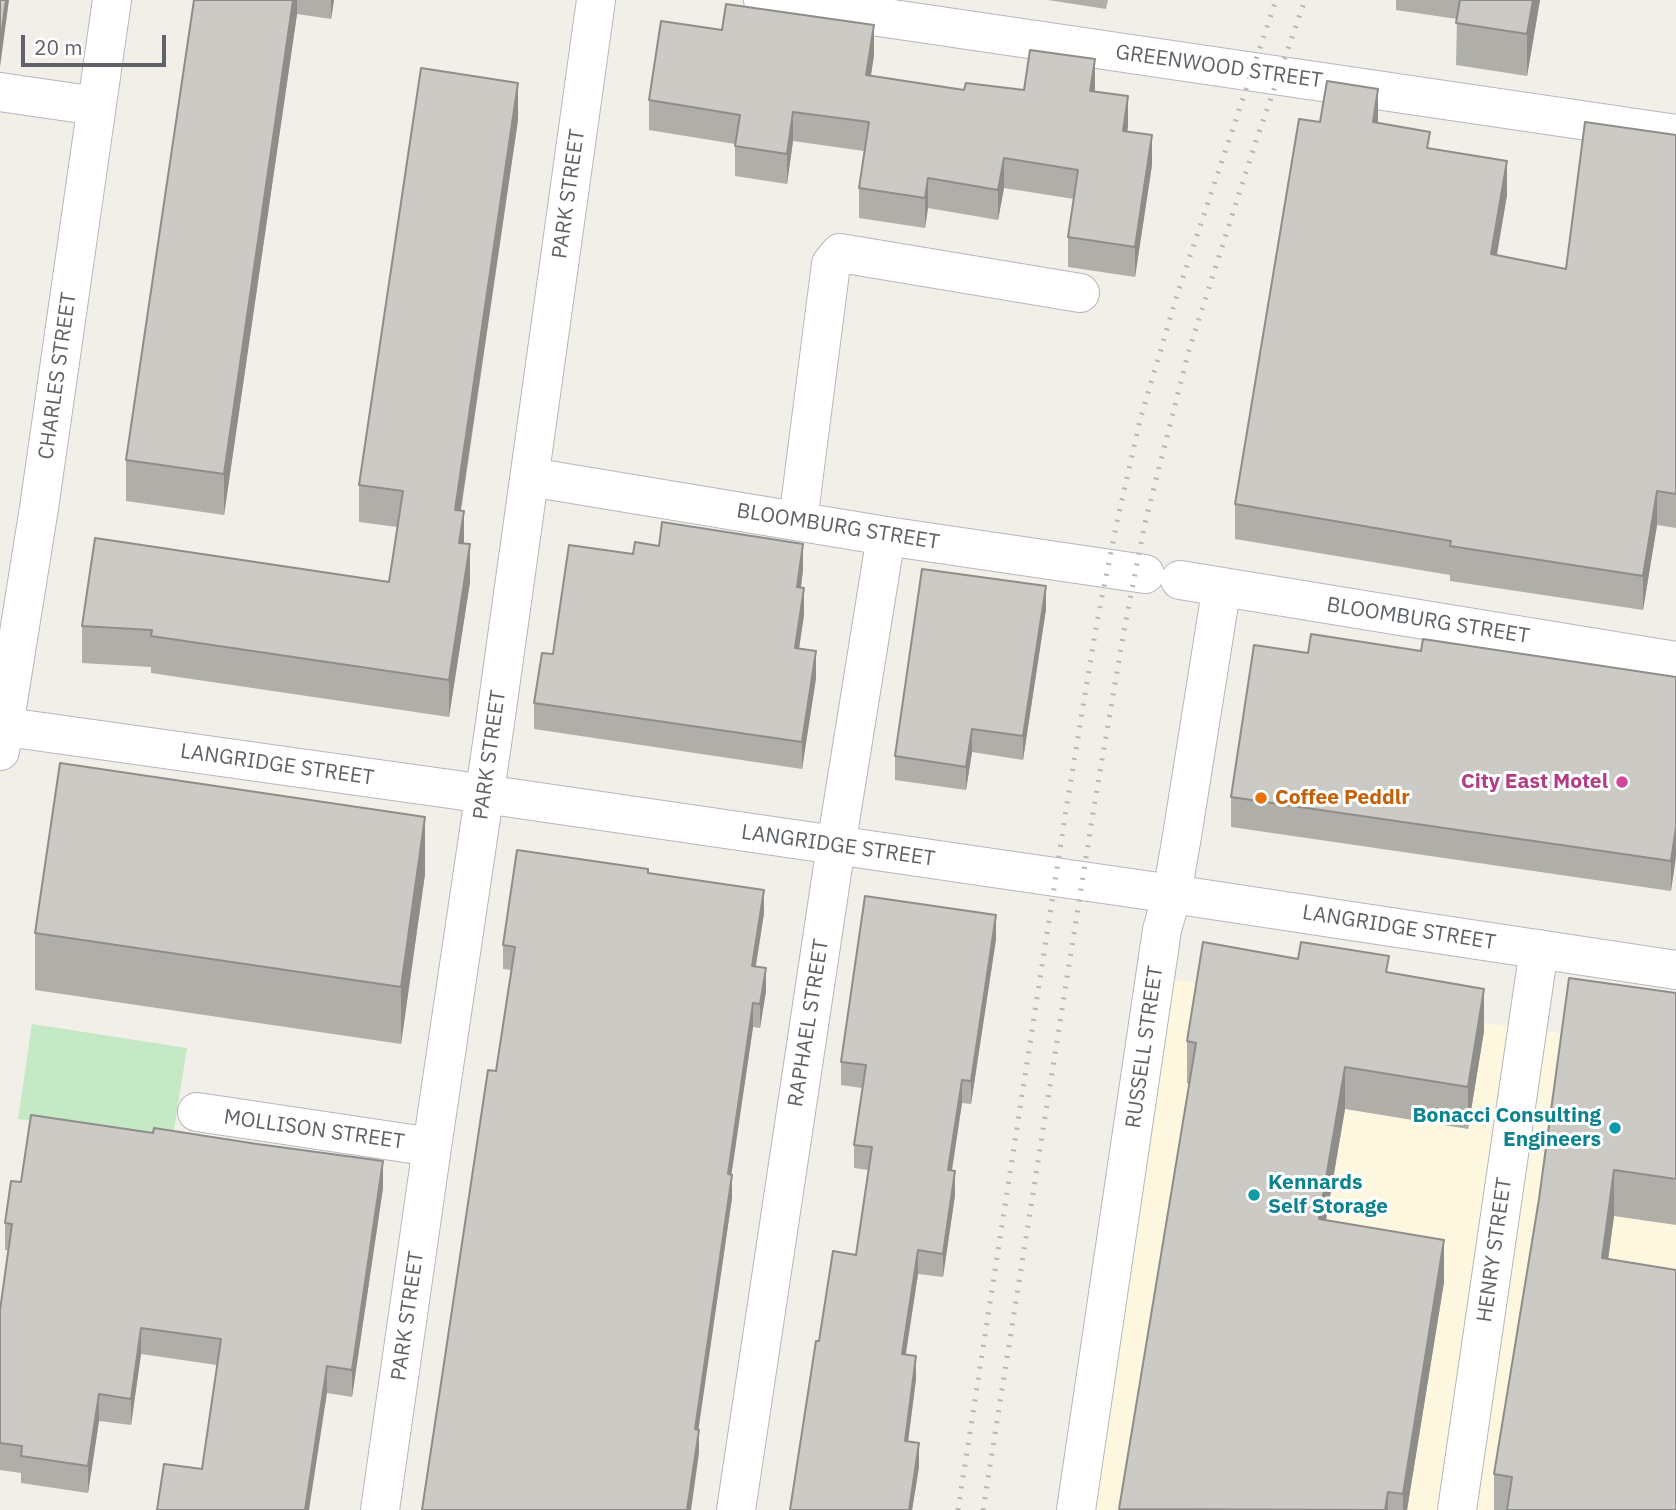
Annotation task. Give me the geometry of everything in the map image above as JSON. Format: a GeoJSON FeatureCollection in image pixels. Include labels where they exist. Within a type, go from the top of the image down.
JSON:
{"type":"FeatureCollection","features":[{"type":"Feature","properties":{"kind":"street","name":"CHARLES STREET"},"geometry":{"type":"LineString","coordinates":[[2,735],[39,508],[112,0]]}},
{"type":"Feature","properties":{"kind":"street","name":"PARK STREET"},"geometry":{"type":"LineString","coordinates":[[380,1510],[485,794],[596,0]]}},
{"type":"Feature","properties":{"kind":"street","name":"GREENWOOD STREET"},"geometry":{"type":"LineString","coordinates":[[763,0],[1676,134]]}},
{"type":"Feature","properties":{"kind":"street"},"geometry":{"type":"LineString","coordinates":[[0,92],[96,106]]}},
{"type":"Feature","properties":{"kind":"street"},"geometry":{"type":"LineString","coordinates":[[798,521],[831,264],[840,253],[1080,293]]}},
{"type":"Feature","properties":{"kind":"street","name":"BLOOMBURG STREET"},"geometry":{"type":"LineString","coordinates":[[530,477],[1676,661]]}},
{"type":"Feature","properties":{"kind":"street","name":"RAPHAEL STREET"},"geometry":{"type":"LineString","coordinates":[[736,1510],[836,846],[886,536]]}},
{"type":"Feature","properties":{"kind":"street","name":"RUSSELL STREET"},"geometry":{"type":"LineString","coordinates":[[1076,1510],[1162,930],[1172,894],[1219,604],[1230,588]]}},
{"type":"Feature","properties":{"kind":"street","name":"LANGRIDGE STREET"},"geometry":{"type":"LineString","coordinates":[[2,735],[485,794],[1676,970]]}},
{"type":"Feature","properties":{"kind":"street","name":"HENRY STREET"},"geometry":{"type":"LineString","coordinates":[[1457,1510],[1539,949]]}},
{"type":"Feature","properties":{"kind":"street","name":"MOLLISON STREET"},"geometry":{"type":"LineString","coordinates":[[197,1112],[432,1147]]}},
{"type":"Feature","properties":{"kind":"shaded area"},"geometry":{"type":"Polygon","coordinates":[[[1174,980],[1676,1049],[1676,1510],[1095,1510],[1174,980]]]}},
{"type":"Feature","properties":{"kind":"green space"},"geometry":{"type":"Polygon","coordinates":[[[32,1024],[187,1048],[172,1142],[18,1119],[32,1024]]]}},
{"type":"Feature","properties":{"kind":"building"},"geometry":{"type":"Polygon","coordinates":[[[0,0],[6,0],[0,44],[0,0]]]}},
{"type":"Feature","properties":{"kind":"building"},"geometry":{"type":"Polygon","coordinates":[[[194,0],[293,0],[224,474],[126,460],[194,0]]]}},
{"type":"Feature","properties":{"kind":"building"},"geometry":{"type":"Polygon","coordinates":[[[1460,0],[1533,0],[1527,34],[1456,23],[1460,0]]]}},
{"type":"Feature","properties":{"kind":"building"},"geometry":{"type":"Polygon","coordinates":[[[726,4],[874,25],[866,75],[964,90],[966,83],[1024,90],[1030,50],[1095,59],[1090,91],[1128,96],[1123,131],[1152,135],[1135,247],[1068,237],[1078,170],[1004,158],[998,190],[928,178],[925,198],[859,188],[869,122],[793,112],[787,154],[735,146],[740,115],[649,100],[661,21],[722,30],[726,4]]]}},
{"type":"Feature","properties":{"kind":"building"},"geometry":{"type":"Polygon","coordinates":[[[421,68],[518,83],[455,510],[464,511],[459,543],[470,544],[449,680],[151,636],[152,630],[82,626],[95,538],[389,582],[403,491],[359,485],[421,68]]]}},
{"type":"Feature","properties":{"kind":"building"},"geometry":{"type":"Polygon","coordinates":[[[1327,81],[1378,89],[1373,122],[1430,132],[1427,148],[1507,161],[1491,254],[1566,269],[1585,122],[1676,135],[1676,494],[1657,491],[1643,576],[1450,546],[1451,541],[1235,504],[1299,119],[1320,122],[1327,81]]]}},
{"type":"Feature","properties":{"kind":"building"},"geometry":{"type":"Polygon","coordinates":[[[662,522],[803,544],[797,587],[804,588],[795,648],[816,651],[802,742],[534,703],[542,653],[553,654],[569,545],[633,554],[635,542],[659,546],[662,522]]]}},
{"type":"Feature","properties":{"kind":"building"},"geometry":{"type":"Polygon","coordinates":[[[922,569],[1046,586],[1023,736],[972,729],[966,767],[895,756],[922,569]]]}},
{"type":"Feature","properties":{"kind":"building"},"geometry":{"type":"Polygon","coordinates":[[[1311,634],[1421,651],[1423,639],[1676,677],[1676,827],[1671,861],[1231,797],[1254,645],[1308,653],[1311,634]]]}},
{"type":"Feature","properties":{"kind":"building"},"geometry":{"type":"Polygon","coordinates":[[[60,763],[425,817],[401,987],[35,933],[60,763]]]}},
{"type":"Feature","properties":{"kind":"building"},"geometry":{"type":"Polygon","coordinates":[[[517,850],[648,869],[648,873],[764,890],[752,966],[766,968],[760,1004],[753,1003],[728,1174],[732,1175],[695,1429],[699,1430],[687,1510],[422,1510],[488,1070],[496,1071],[515,947],[503,945],[517,850]]]}},
{"type":"Feature","properties":{"kind":"building"},"geometry":{"type":"Polygon","coordinates":[[[865,896],[996,915],[971,1081],[962,1080],[948,1170],[955,1171],[943,1254],[918,1250],[902,1354],[916,1356],[905,1441],[919,1443],[909,1510],[790,1510],[833,1251],[856,1255],[872,1147],[854,1145],[866,1065],[841,1062],[865,896]]]}},
{"type":"Feature","properties":{"kind":"building","name":"Kennards Self Storage"},"geometry":{"type":"Polygon","coordinates":[[[1203,942],[1298,959],[1301,942],[1389,956],[1386,972],[1484,989],[1468,1087],[1345,1067],[1319,1219],[1444,1240],[1403,1494],[1388,1492],[1385,1510],[1119,1509],[1196,1043],[1187,1041],[1203,942]]]}},
{"type":"Feature","properties":{"kind":"building"},"geometry":{"type":"Polygon","coordinates":[[[1569,978],[1676,993],[1676,1179],[1614,1170],[1602,1258],[1676,1270],[1676,1510],[1507,1510],[1512,1477],[1494,1474],[1539,1199],[1569,978]]]}},
{"type":"Feature","properties":{"kind":"building"},"geometry":{"type":"Polygon","coordinates":[[[31,1115],[153,1133],[154,1128],[383,1161],[352,1370],[327,1366],[305,1510],[157,1510],[164,1464],[202,1469],[221,1339],[141,1328],[131,1399],[99,1394],[88,1466],[21,1456],[22,1446],[0,1443],[0,1310],[12,1224],[5,1223],[11,1181],[21,1182],[31,1115]]]}},
{"type":"Feature","properties":{"kind":"railway"},"geometry":{"type":"LineString","coordinates":[[958,1510],[1067,804],[1097,622],[1117,522],[1140,420],[1177,295],[1276,0]]}},
{"type":"Feature","properties":{"kind":"railway"},"geometry":{"type":"LineString","coordinates":[[983,1510],[1094,807],[1145,523],[1189,350],[1255,144],[1305,0]]}},
{"type":"Feature","properties":{"kind":"place","name":"City East Motel"},"geometry":{"type":"Point","coordinates":[1622,782]}},
{"type":"Feature","properties":{"kind":"place","name":"Coffee Peddlr"},"geometry":{"type":"Point","coordinates":[1261,798]}},
{"type":"Feature","properties":{"kind":"place","name":"Bonacci Consulting Engineers"},"geometry":{"type":"Point","coordinates":[1615,1128]}},
{"type":"Feature","properties":{"kind":"place","name":"Kennards Self Storage"},"geometry":{"type":"Point","coordinates":[1254,1195]}}]}
